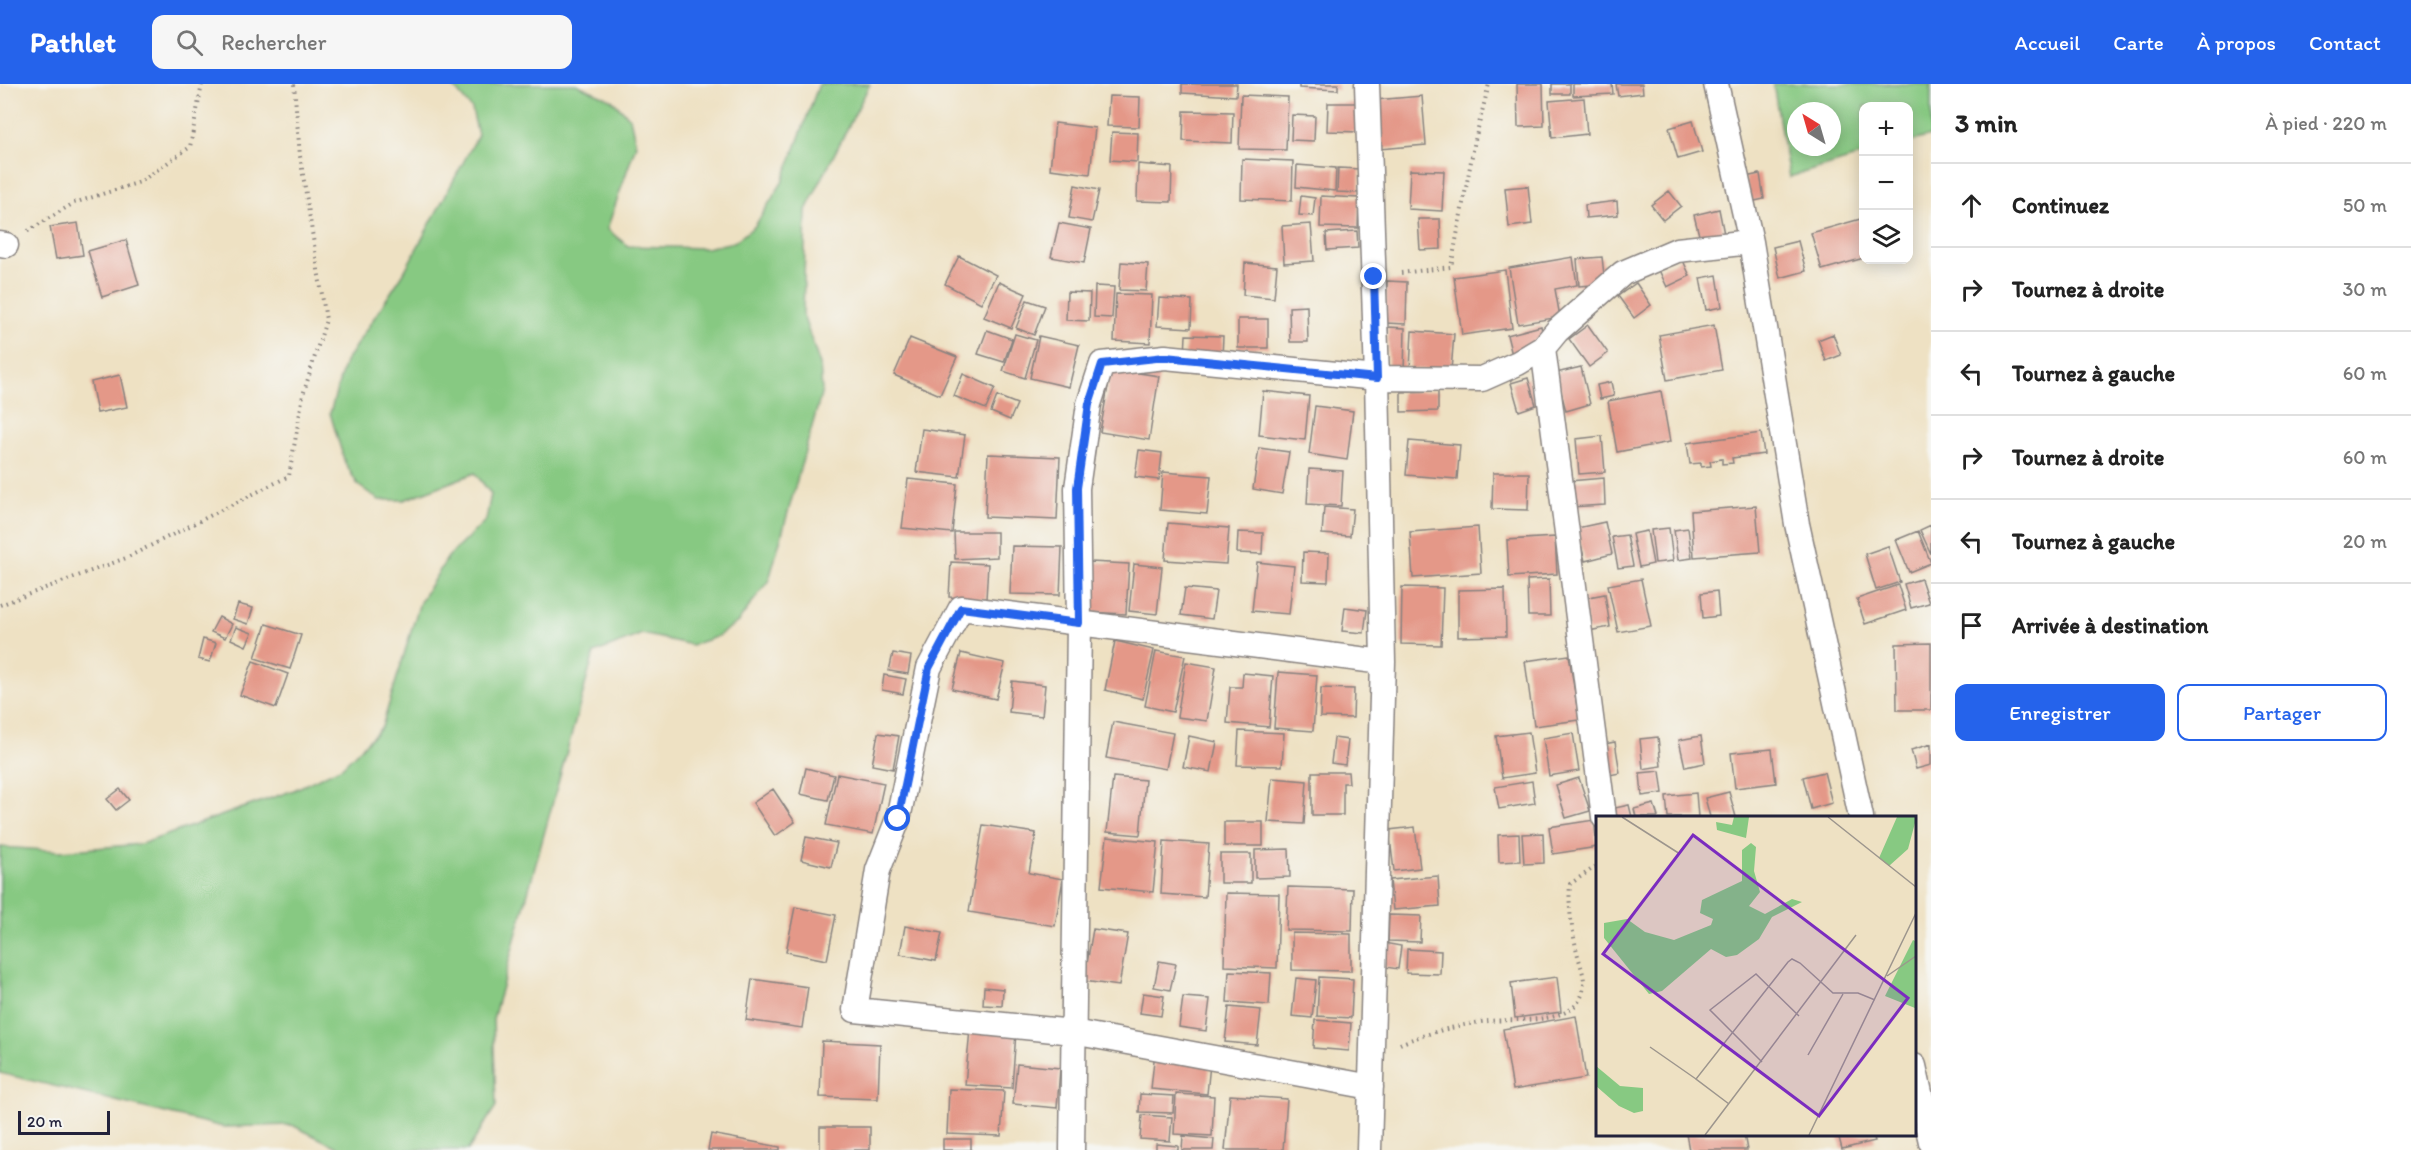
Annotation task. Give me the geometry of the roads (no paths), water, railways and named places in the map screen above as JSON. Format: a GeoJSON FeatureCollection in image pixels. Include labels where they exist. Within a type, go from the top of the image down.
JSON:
{"type":"FeatureCollection","features":[{"type":"Feature","properties":{"kind":"street"},"geometry":{"type":"LineString","coordinates":[[1367,84],[1377,378],[1383,662],[1369,1150]]}},
{"type":"Feature","properties":{"kind":"street"},"geometry":{"type":"LineString","coordinates":[[1716,84],[1751,242],[1797,524],[1861,816]]}},
{"type":"Feature","properties":{"kind":"street"},"geometry":{"type":"LineString","coordinates":[[1072,1150],[1079,623],[1077,488],[1089,404],[1102,364],[1165,357],[1377,378],[1482,379],[1518,363],[1543,348],[1557,331],[1623,273],[1677,250],[1751,242]]}},
{"type":"Feature","properties":{"kind":"street"},"geometry":{"type":"LineString","coordinates":[[1543,348],[1604,816]]}},
{"type":"Feature","properties":{"kind":"street"},"geometry":{"type":"LineString","coordinates":[[1371,1087],[1073,1032],[855,1010],[878,870],[898,819],[929,668],[961,608],[1383,662]]}},
{"type":"Feature","properties":{"kind":"street"},"geometry":{"type":"LineString","coordinates":[[1916,1075],[1931,1142]]}}]}
